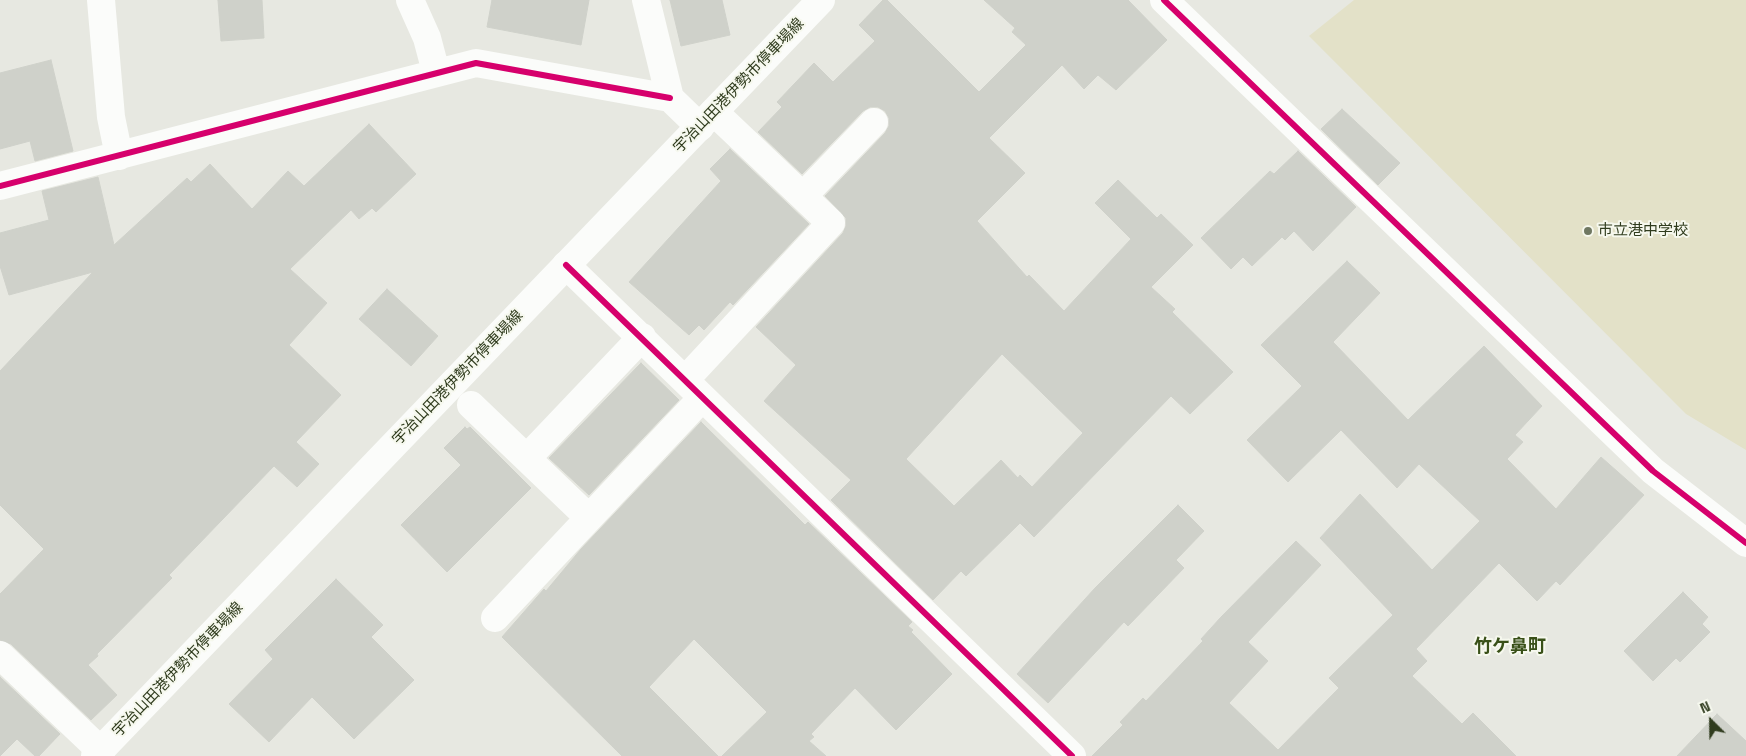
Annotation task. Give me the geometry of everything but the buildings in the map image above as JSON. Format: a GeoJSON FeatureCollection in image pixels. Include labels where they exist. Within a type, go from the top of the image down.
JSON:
{"type":"FeatureCollection","features":[{"type":"Feature","properties":{"kind":"street"},"geometry":{"type":"LineString","coordinates":[[101,0],[111,117],[119,156]]}},
{"type":"Feature","properties":{"kind":"street"},"geometry":{"type":"LineString","coordinates":[[410,0],[427,38],[436,72]]}},
{"type":"Feature","properties":{"kind":"street"},"geometry":{"type":"LineString","coordinates":[[646,0],[670,98]]}},
{"type":"Feature","properties":{"kind":"street","name":"宇治山田港伊勢市停車場線"},"geometry":{"type":"LineString","coordinates":[[98,753],[821,0]]}},
{"type":"Feature","properties":{"kind":"street"},"geometry":{"type":"LineString","coordinates":[[1164,0],[1653,471],[1746,543]]}},
{"type":"Feature","properties":{"kind":"street"},"geometry":{"type":"LineString","coordinates":[[0,186],[476,63],[670,98],[707,120],[803,196],[831,223],[589,518],[495,618]]}},
{"type":"Feature","properties":{"kind":"street"},"geometry":{"type":"LineString","coordinates":[[803,196],[874,122]]}},
{"type":"Feature","properties":{"kind":"street"},"geometry":{"type":"LineString","coordinates":[[566,265],[1072,756]]}},
{"type":"Feature","properties":{"kind":"street"},"geometry":{"type":"LineString","coordinates":[[527,458],[642,337]]}},
{"type":"Feature","properties":{"kind":"street"},"geometry":{"type":"LineString","coordinates":[[471,405],[589,518]]}},
{"type":"Feature","properties":{"kind":"street"},"geometry":{"type":"LineString","coordinates":[[0,655],[98,753]]}},
{"type":"Feature","properties":{"kind":"shaded area","name":"市立港中学校"},"geometry":{"type":"Polygon","coordinates":[[[1354,0],[1746,0],[1746,450],[1686,414],[1309,36],[1354,0]]]}},
{"type":"Feature","properties":{"kind":"cycle path"},"geometry":{"type":"LineString","coordinates":[[1164,0],[1653,471],[1746,543]]}},
{"type":"Feature","properties":{"kind":"cycle path"},"geometry":{"type":"LineString","coordinates":[[0,186],[476,63],[670,98]]}},
{"type":"Feature","properties":{"kind":"cycle path"},"geometry":{"type":"LineString","coordinates":[[566,265],[1072,756]]}},
{"type":"Feature","properties":{"kind":"place","name":"市立港中学校"},"geometry":{"type":"Point","coordinates":[1588,231]}},
{"type":"Feature","properties":{"kind":"district","name":"竹ケ鼻町"},"geometry":{"type":"Point","coordinates":[1510,647]}}]}
